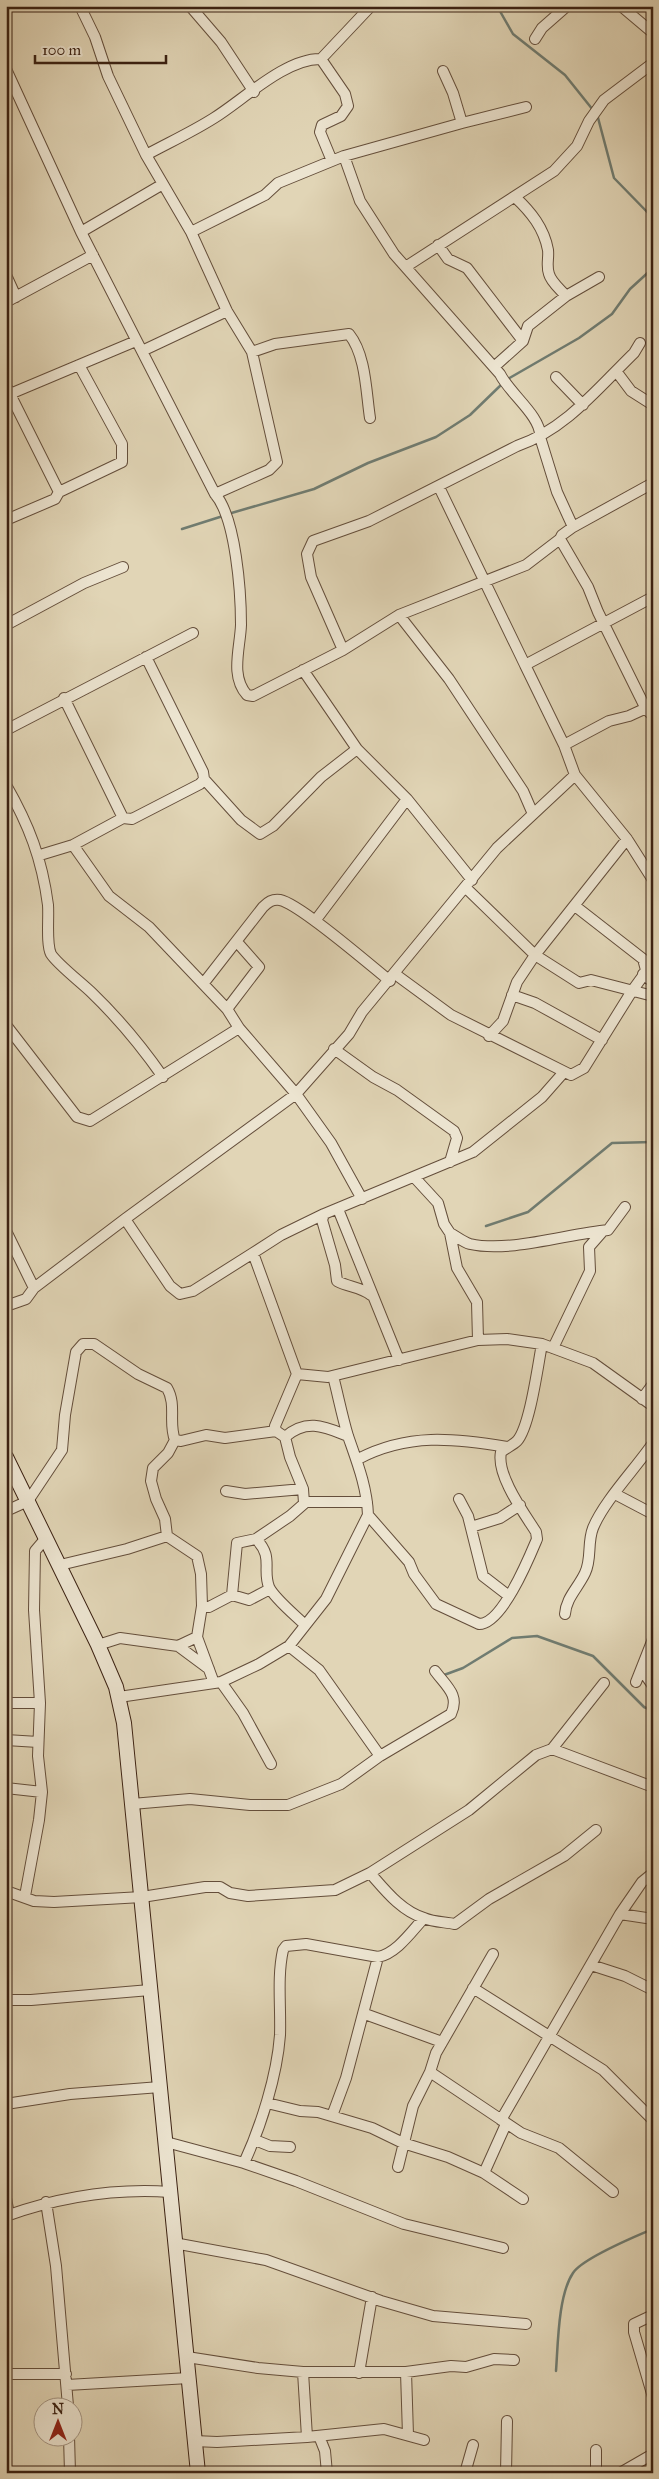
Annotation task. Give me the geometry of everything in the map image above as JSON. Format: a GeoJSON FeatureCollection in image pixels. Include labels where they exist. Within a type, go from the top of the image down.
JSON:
{"type":"FeatureCollection","features":[{"type":"Feature","properties":{"kind":"main road"},"geometry":{"type":"LineString","coordinates":[[6,1457],[98,1645],[119,1697],[124,1723],[198,2473]]}},
{"type":"Feature","properties":{"kind":"street"},"geometry":{"type":"LineString","coordinates":[[80,6],[95,36],[108,76],[146,155],[190,232],[227,311],[252,352],[277,462],[269,470],[218,498]]}},
{"type":"Feature","properties":{"kind":"street"},"geometry":{"type":"LineString","coordinates":[[190,6],[221,42],[254,92]]}},
{"type":"Feature","properties":{"kind":"street"},"geometry":{"type":"LineString","coordinates":[[146,155],[214,118],[289,67],[312,59],[321,59],[371,6]]}},
{"type":"Feature","properties":{"kind":"street"},"geometry":{"type":"LineString","coordinates":[[535,39],[542,28],[567,6]]}},
{"type":"Feature","properties":{"kind":"street"},"geometry":{"type":"LineString","coordinates":[[621,6],[653,33]]}},
{"type":"Feature","properties":{"kind":"street"},"geometry":{"type":"LineString","coordinates":[[321,59],[344,94],[348,106],[341,116],[322,125],[320,132],[332,161]]}},
{"type":"Feature","properties":{"kind":"street"},"geometry":{"type":"LineString","coordinates":[[407,266],[554,171],[578,146],[589,121],[604,100],[653,63]]}},
{"type":"Feature","properties":{"kind":"street"},"geometry":{"type":"LineString","coordinates":[[6,69],[81,232],[218,498],[230,525],[240,595],[241,626],[237,676],[241,688],[247,695],[252,696],[343,650],[399,615],[484,583],[526,564],[573,527],[653,483]]}},
{"type":"Feature","properties":{"kind":"street"},"geometry":{"type":"LineString","coordinates":[[443,71],[454,93],[462,123]]}},
{"type":"Feature","properties":{"kind":"street"},"geometry":{"type":"LineString","coordinates":[[190,232],[265,195],[278,183],[344,156],[526,107]]}},
{"type":"Feature","properties":{"kind":"street"},"geometry":{"type":"LineString","coordinates":[[344,156],[360,202],[394,254],[407,266],[497,370],[506,386],[528,411],[541,431],[540,437],[553,472],[557,492],[573,527]]}},
{"type":"Feature","properties":{"kind":"street"},"geometry":{"type":"LineString","coordinates":[[81,232],[164,184]]}},
{"type":"Feature","properties":{"kind":"street"},"geometry":{"type":"LineString","coordinates":[[515,197],[529,210],[542,230],[548,252],[549,276],[566,296]]}},
{"type":"Feature","properties":{"kind":"street"},"geometry":{"type":"LineString","coordinates":[[438,245],[448,259],[467,268],[523,340]]}},
{"type":"Feature","properties":{"kind":"street"},"geometry":{"type":"LineString","coordinates":[[6,302],[94,255]]}},
{"type":"Feature","properties":{"kind":"street"},"geometry":{"type":"LineString","coordinates":[[6,275],[16,297]]}},
{"type":"Feature","properties":{"kind":"street"},"geometry":{"type":"LineString","coordinates":[[497,370],[523,340],[528,326],[566,296],[599,277]]}},
{"type":"Feature","properties":{"kind":"street"},"geometry":{"type":"LineString","coordinates":[[142,351],[227,311]]}},
{"type":"Feature","properties":{"kind":"street"},"geometry":{"type":"LineString","coordinates":[[252,352],[275,344],[349,334],[355,342],[362,363],[370,418]]}},
{"type":"Feature","properties":{"kind":"street"},"geometry":{"type":"LineString","coordinates":[[59,492],[8,390],[79,365],[136,341]]}},
{"type":"Feature","properties":{"kind":"street"},"geometry":{"type":"LineString","coordinates":[[343,650],[311,577],[307,554],[313,541],[369,521],[440,488],[517,446],[540,437],[582,405],[634,353],[640,343]]}},
{"type":"Feature","properties":{"kind":"street"},"geometry":{"type":"LineString","coordinates":[[6,520],[55,500],[59,492],[122,462],[122,444],[79,365]]}},
{"type":"Feature","properties":{"kind":"street"},"geometry":{"type":"LineString","coordinates":[[616,371],[631,391],[653,405]]}},
{"type":"Feature","properties":{"kind":"street"},"geometry":{"type":"LineString","coordinates":[[556,377],[582,405]]}},
{"type":"Feature","properties":{"kind":"street"},"geometry":{"type":"LineString","coordinates":[[440,488],[484,583],[564,745],[575,776],[627,839],[653,880]]}},
{"type":"Feature","properties":{"kind":"street"},"geometry":{"type":"LineString","coordinates":[[560,539],[588,587],[604,623],[650,710],[609,721],[564,745]]}},
{"type":"Feature","properties":{"kind":"street"},"geometry":{"type":"LineString","coordinates":[[6,625],[84,583],[123,567]]}},
{"type":"Feature","properties":{"kind":"street"},"geometry":{"type":"LineString","coordinates":[[524,665],[653,597]]}},
{"type":"Feature","properties":{"kind":"street"},"geometry":{"type":"LineString","coordinates":[[399,615],[448,679],[523,790],[533,814]]}},
{"type":"Feature","properties":{"kind":"street"},"geometry":{"type":"LineString","coordinates":[[6,730],[64,698],[193,633]]}},
{"type":"Feature","properties":{"kind":"street"},"geometry":{"type":"LineString","coordinates":[[146,657],[203,772],[204,779],[241,820],[260,834],[273,826],[320,777],[357,748]]}},
{"type":"Feature","properties":{"kind":"street"},"geometry":{"type":"LineString","coordinates":[[303,670],[357,748],[408,798],[469,884],[535,955],[560,969],[579,983],[591,980],[653,996]]}},
{"type":"Feature","properties":{"kind":"street"},"geometry":{"type":"LineString","coordinates":[[64,698],[123,818]]}},
{"type":"Feature","properties":{"kind":"street"},"geometry":{"type":"LineString","coordinates":[[6,1306],[26,1299],[34,1288],[125,1218],[296,1094],[334,1050],[497,848],[575,776]]}},
{"type":"Feature","properties":{"kind":"street"},"geometry":{"type":"LineString","coordinates":[[40,856],[73,845],[123,818],[132,819],[200,784],[204,779]]}},
{"type":"Feature","properties":{"kind":"street"},"geometry":{"type":"LineString","coordinates":[[6,785],[16,802],[40,856],[48,906],[50,952],[57,962],[70,971],[96,996],[144,1049],[163,1077]]}},
{"type":"Feature","properties":{"kind":"street"},"geometry":{"type":"LineString","coordinates":[[315,921],[408,798]]}},
{"type":"Feature","properties":{"kind":"street"},"geometry":{"type":"LineString","coordinates":[[6,808],[16,802]]}},
{"type":"Feature","properties":{"kind":"street"},"geometry":{"type":"LineString","coordinates":[[489,1036],[503,1021],[512,995],[535,955],[627,839]]}},
{"type":"Feature","properties":{"kind":"street"},"geometry":{"type":"LineString","coordinates":[[73,845],[109,896],[149,927],[227,1009],[239,1028],[296,1094],[331,1143],[362,1199]]}},
{"type":"Feature","properties":{"kind":"street"},"geometry":{"type":"LineString","coordinates":[[203,984],[269,901],[285,902],[451,1015],[489,1036],[571,1075],[584,1068],[644,972],[653,962]]}},
{"type":"Feature","properties":{"kind":"street"},"geometry":{"type":"LineString","coordinates":[[575,906],[643,959],[644,972],[653,982]]}},
{"type":"Feature","properties":{"kind":"street"},"geometry":{"type":"LineString","coordinates":[[227,1009],[259,968],[236,942]]}},
{"type":"Feature","properties":{"kind":"street"},"geometry":{"type":"LineString","coordinates":[[512,995],[535,1002],[602,1040]]}},
{"type":"Feature","properties":{"kind":"street"},"geometry":{"type":"LineString","coordinates":[[6,1025],[77,1117],[83,1121],[90,1122],[239,1028]]}},
{"type":"Feature","properties":{"kind":"street"},"geometry":{"type":"LineString","coordinates":[[334,1050],[373,1077],[397,1090],[454,1132],[457,1138],[450,1162]]}},
{"type":"Feature","properties":{"kind":"street"},"geometry":{"type":"LineString","coordinates":[[125,1218],[170,1286],[180,1294],[193,1291],[281,1235],[324,1214],[415,1178],[473,1152],[542,1097],[564,1072]]}},
{"type":"Feature","properties":{"kind":"street"},"geometry":{"type":"LineString","coordinates":[[415,1178],[438,1203],[444,1224],[450,1233],[457,1268],[477,1302],[478,1340]]}},
{"type":"Feature","properties":{"kind":"street"},"geometry":{"type":"LineString","coordinates":[[450,1233],[468,1244],[487,1246],[603,1231],[608,1230],[612,1226],[625,1207]]}},
{"type":"Feature","properties":{"kind":"street"},"geometry":{"type":"LineString","coordinates":[[338,1208],[399,1360]]}},
{"type":"Feature","properties":{"kind":"street"},"geometry":{"type":"LineString","coordinates":[[324,1214],[322,1220],[335,1266],[337,1281],[344,1285],[363,1288],[372,1295]]}},
{"type":"Feature","properties":{"kind":"street"},"geometry":{"type":"LineString","coordinates":[[6,1231],[34,1288]]}},
{"type":"Feature","properties":{"kind":"street"},"geometry":{"type":"LineString","coordinates":[[553,1348],[590,1271],[590,1247],[603,1231]]}},
{"type":"Feature","properties":{"kind":"street"},"geometry":{"type":"LineString","coordinates":[[253,1254],[296,1374],[284,1406],[275,1422],[276,1431]]}},
{"type":"Feature","properties":{"kind":"street"},"geometry":{"type":"LineString","coordinates":[[296,1374],[333,1376],[478,1340],[507,1339],[542,1344],[593,1363],[653,1406]]}},
{"type":"Feature","properties":{"kind":"street"},"geometry":{"type":"LineString","coordinates":[[6,1512],[28,1501],[62,1450],[64,1415],[76,1352],[83,1344],[94,1344],[138,1374],[167,1388],[173,1402],[173,1433],[176,1440]]}},
{"type":"Feature","properties":{"kind":"street"},"geometry":{"type":"LineString","coordinates":[[368,1514],[409,1562],[414,1574],[436,1604],[479,1624],[486,1624],[520,1580],[537,1539],[536,1532],[501,1468],[501,1452],[517,1441],[532,1402],[542,1344]]}},
{"type":"Feature","properties":{"kind":"street"},"geometry":{"type":"LineString","coordinates":[[119,1697],[217,1682],[259,1664],[289,1646],[326,1599],[368,1514],[358,1459],[348,1436],[333,1376]]}},
{"type":"Feature","properties":{"kind":"street"},"geometry":{"type":"LineString","coordinates":[[642,1399],[653,1384]]}},
{"type":"Feature","properties":{"kind":"street"},"geometry":{"type":"LineString","coordinates":[[285,1438],[299,1428],[321,1425],[348,1436]]}},
{"type":"Feature","properties":{"kind":"street"},"geometry":{"type":"LineString","coordinates":[[176,1440],[181,1441],[206,1435],[225,1438],[276,1431],[285,1438],[290,1458],[303,1490],[304,1503]]}},
{"type":"Feature","properties":{"kind":"street"},"geometry":{"type":"LineString","coordinates":[[358,1459],[373,1451],[422,1439],[468,1441],[507,1448]]}},
{"type":"Feature","properties":{"kind":"street"},"geometry":{"type":"LineString","coordinates":[[176,1440],[168,1453],[153,1468],[152,1481],[156,1499],[165,1519],[167,1536],[197,1556],[201,1574],[202,1606],[197,1637],[210,1670],[217,1682],[243,1713],[271,1764]]}},
{"type":"Feature","properties":{"kind":"street"},"geometry":{"type":"LineString","coordinates":[[565,1614],[566,1605],[585,1574],[590,1561],[588,1547],[594,1526],[653,1443]]}},
{"type":"Feature","properties":{"kind":"street"},"geometry":{"type":"LineString","coordinates":[[226,1491],[245,1494],[303,1490]]}},
{"type":"Feature","properties":{"kind":"street"},"geometry":{"type":"LineString","coordinates":[[616,1494],[653,1514]]}},
{"type":"Feature","properties":{"kind":"street"},"geometry":{"type":"LineString","coordinates":[[459,1499],[468,1516],[483,1576],[509,1596]]}},
{"type":"Feature","properties":{"kind":"street"},"geometry":{"type":"LineString","coordinates":[[232,1594],[237,1543],[256,1539],[290,1516],[304,1503],[367,1502]]}},
{"type":"Feature","properties":{"kind":"street"},"geometry":{"type":"LineString","coordinates":[[471,1527],[500,1518],[520,1505]]}},
{"type":"Feature","properties":{"kind":"street"},"geometry":{"type":"LineString","coordinates":[[60,1565],[127,1549],[167,1536]]}},
{"type":"Feature","properties":{"kind":"street"},"geometry":{"type":"LineString","coordinates":[[25,1896],[39,1820],[42,1792],[38,1742],[40,1703],[34,1610],[35,1551],[46,1538]]}},
{"type":"Feature","properties":{"kind":"street"},"geometry":{"type":"LineString","coordinates":[[256,1539],[262,1546],[267,1559],[270,1589],[305,1625]]}},
{"type":"Feature","properties":{"kind":"street"},"geometry":{"type":"LineString","coordinates":[[202,1606],[209,1606],[232,1594],[248,1600],[270,1589]]}},
{"type":"Feature","properties":{"kind":"street"},"geometry":{"type":"LineString","coordinates":[[178,1646],[197,1637]]}},
{"type":"Feature","properties":{"kind":"street"},"geometry":{"type":"LineString","coordinates":[[98,1645],[120,1638],[178,1646],[210,1670]]}},
{"type":"Feature","properties":{"kind":"street"},"geometry":{"type":"LineString","coordinates":[[636,1682],[653,1639]]}},
{"type":"Feature","properties":{"kind":"street"},"geometry":{"type":"LineString","coordinates":[[289,1646],[319,1670],[380,1756]]}},
{"type":"Feature","properties":{"kind":"street"},"geometry":{"type":"LineString","coordinates":[[644,1662],[646,1676],[653,1686]]}},
{"type":"Feature","properties":{"kind":"street"},"geometry":{"type":"LineString","coordinates":[[132,1804],[190,1799],[250,1805],[288,1805],[341,1784],[380,1756],[451,1714],[455,1706],[455,1698],[434,1671]]}},
{"type":"Feature","properties":{"kind":"street"},"geometry":{"type":"LineString","coordinates":[[6,1891],[25,1896],[34,1901],[54,1902],[142,1897],[204,1888],[220,1888],[230,1893],[248,1896],[335,1890],[370,1873],[469,1810],[536,1755],[552,1748],[604,1683]]}},
{"type":"Feature","properties":{"kind":"street"},"geometry":{"type":"LineString","coordinates":[[6,1703],[40,1703]]}},
{"type":"Feature","properties":{"kind":"street"},"geometry":{"type":"LineString","coordinates":[[6,1740],[38,1742]]}},
{"type":"Feature","properties":{"kind":"street"},"geometry":{"type":"LineString","coordinates":[[552,1748],[653,1787]]}},
{"type":"Feature","properties":{"kind":"street"},"geometry":{"type":"LineString","coordinates":[[6,1788],[42,1792]]}},
{"type":"Feature","properties":{"kind":"street"},"geometry":{"type":"LineString","coordinates":[[370,1873],[399,1904],[424,1918],[455,1924],[489,1899],[564,1856],[596,1830]]}},
{"type":"Feature","properties":{"kind":"street"},"geometry":{"type":"LineString","coordinates":[[484,2174],[503,2122],[549,2036],[620,1914],[642,1882],[653,1873]]}},
{"type":"Feature","properties":{"kind":"street"},"geometry":{"type":"LineString","coordinates":[[620,1914],[653,1918]]}},
{"type":"Feature","properties":{"kind":"street"},"geometry":{"type":"LineString","coordinates":[[244,2163],[255,2140],[267,2103],[280,2036],[283,1950],[286,1946],[306,1944],[378,1957],[393,1950],[424,1918]]}},
{"type":"Feature","properties":{"kind":"street"},"geometry":{"type":"LineString","coordinates":[[398,2167],[413,2106],[442,2042],[493,1954]]}},
{"type":"Feature","properties":{"kind":"street"},"geometry":{"type":"LineString","coordinates":[[332,2116],[346,2078],[365,2014],[378,1957]]}},
{"type":"Feature","properties":{"kind":"street"},"geometry":{"type":"LineString","coordinates":[[592,1965],[625,1976],[653,1990]]}},
{"type":"Feature","properties":{"kind":"street"},"geometry":{"type":"LineString","coordinates":[[473,1988],[603,2070],[653,2120]]}},
{"type":"Feature","properties":{"kind":"street"},"geometry":{"type":"LineString","coordinates":[[6,2000],[31,2000],[150,1990]]}},
{"type":"Feature","properties":{"kind":"street"},"geometry":{"type":"LineString","coordinates":[[365,2014],[442,2042]]}},
{"type":"Feature","properties":{"kind":"street"},"geometry":{"type":"LineString","coordinates":[[430,2072],[521,2133],[559,2148],[613,2192]]}},
{"type":"Feature","properties":{"kind":"street"},"geometry":{"type":"LineString","coordinates":[[6,2104],[70,2094],[160,2087]]}},
{"type":"Feature","properties":{"kind":"street"},"geometry":{"type":"LineString","coordinates":[[267,2103],[332,2116],[372,2128],[403,2143],[448,2157],[484,2174],[524,2199]]}},
{"type":"Feature","properties":{"kind":"street"},"geometry":{"type":"LineString","coordinates":[[255,2140],[270,2146],[290,2147]]}},
{"type":"Feature","properties":{"kind":"street"},"geometry":{"type":"LineString","coordinates":[[166,2142],[244,2163],[296,2181],[404,2224],[503,2248]]}},
{"type":"Feature","properties":{"kind":"street"},"geometry":{"type":"LineString","coordinates":[[6,2198],[8,2215],[46,2202],[83,2194],[148,2191],[170,2192]]}},
{"type":"Feature","properties":{"kind":"street"},"geometry":{"type":"LineString","coordinates":[[46,2202],[56,2266],[68,2396]]}},
{"type":"Feature","properties":{"kind":"street"},"geometry":{"type":"LineString","coordinates":[[174,2244],[266,2260],[372,2298],[433,2316],[526,2324]]}},
{"type":"Feature","properties":{"kind":"street"},"geometry":{"type":"LineString","coordinates":[[359,2373],[372,2298]]}},
{"type":"Feature","properties":{"kind":"street"},"geometry":{"type":"LineString","coordinates":[[653,2315],[634,2324],[634,2332],[653,2397]]}},
{"type":"Feature","properties":{"kind":"street"},"geometry":{"type":"LineString","coordinates":[[188,2357],[258,2368],[303,2372],[359,2373],[406,2372],[451,2366],[466,2368],[494,2359],[514,2360]]}},
{"type":"Feature","properties":{"kind":"street"},"geometry":{"type":"LineString","coordinates":[[303,2372],[307,2437]]}},
{"type":"Feature","properties":{"kind":"street"},"geometry":{"type":"LineString","coordinates":[[406,2372],[408,2435]]}},
{"type":"Feature","properties":{"kind":"street"},"geometry":{"type":"LineString","coordinates":[[6,2374],[66,2374]]}},
{"type":"Feature","properties":{"kind":"street"},"geometry":{"type":"LineString","coordinates":[[67,2385],[189,2378]]}},
{"type":"Feature","properties":{"kind":"street"},"geometry":{"type":"LineString","coordinates":[[506,2473],[507,2421]]}},
{"type":"Feature","properties":{"kind":"street"},"geometry":{"type":"LineString","coordinates":[[194,2441],[217,2442],[307,2437],[378,2429],[424,2440]]}},
{"type":"Feature","properties":{"kind":"street"},"geometry":{"type":"LineString","coordinates":[[319,2436],[326,2451],[327,2473]]}},
{"type":"Feature","properties":{"kind":"street"},"geometry":{"type":"LineString","coordinates":[[465,2473],[473,2445]]}},
{"type":"Feature","properties":{"kind":"street"},"geometry":{"type":"LineString","coordinates":[[69,2446],[70,2473]]}},
{"type":"Feature","properties":{"kind":"street"},"geometry":{"type":"LineString","coordinates":[[596,2450],[596,2473]]}},
{"type":"Feature","properties":{"kind":"street"},"geometry":{"type":"LineString","coordinates":[[620,2473],[653,2454]]}},
{"type":"Feature","properties":{"kind":"waterway"},"geometry":{"type":"LineString","coordinates":[[497,6],[513,34],[565,75],[593,110]]}},
{"type":"Feature","properties":{"kind":"waterway"},"geometry":{"type":"LineString","coordinates":[[597,114],[614,178],[653,218]]}},
{"type":"Feature","properties":{"kind":"waterway"},"geometry":{"type":"LineString","coordinates":[[506,380],[579,338],[612,314],[630,289],[653,268]]}},
{"type":"Feature","properties":{"kind":"waterway"},"geometry":{"type":"LineString","coordinates":[[228,514],[314,489],[368,463],[436,437],[470,415],[502,384]]}},
{"type":"Feature","properties":{"kind":"waterway"},"geometry":{"type":"LineString","coordinates":[[182,529],[223,516]]}},
{"type":"Feature","properties":{"kind":"waterway"},"geometry":{"type":"LineString","coordinates":[[486,1226],[528,1212],[612,1143],[653,1142]]}},
{"type":"Feature","properties":{"kind":"waterway"},"geometry":{"type":"LineString","coordinates":[[444,1675],[463,1668],[512,1638],[537,1636],[593,1656],[644,1707],[653,1711]]}},
{"type":"Feature","properties":{"kind":"waterway"},"geometry":{"type":"LineString","coordinates":[[556,2371],[558,2334],[564,2294],[573,2273],[587,2261],[622,2242],[653,2229]]}}]}
